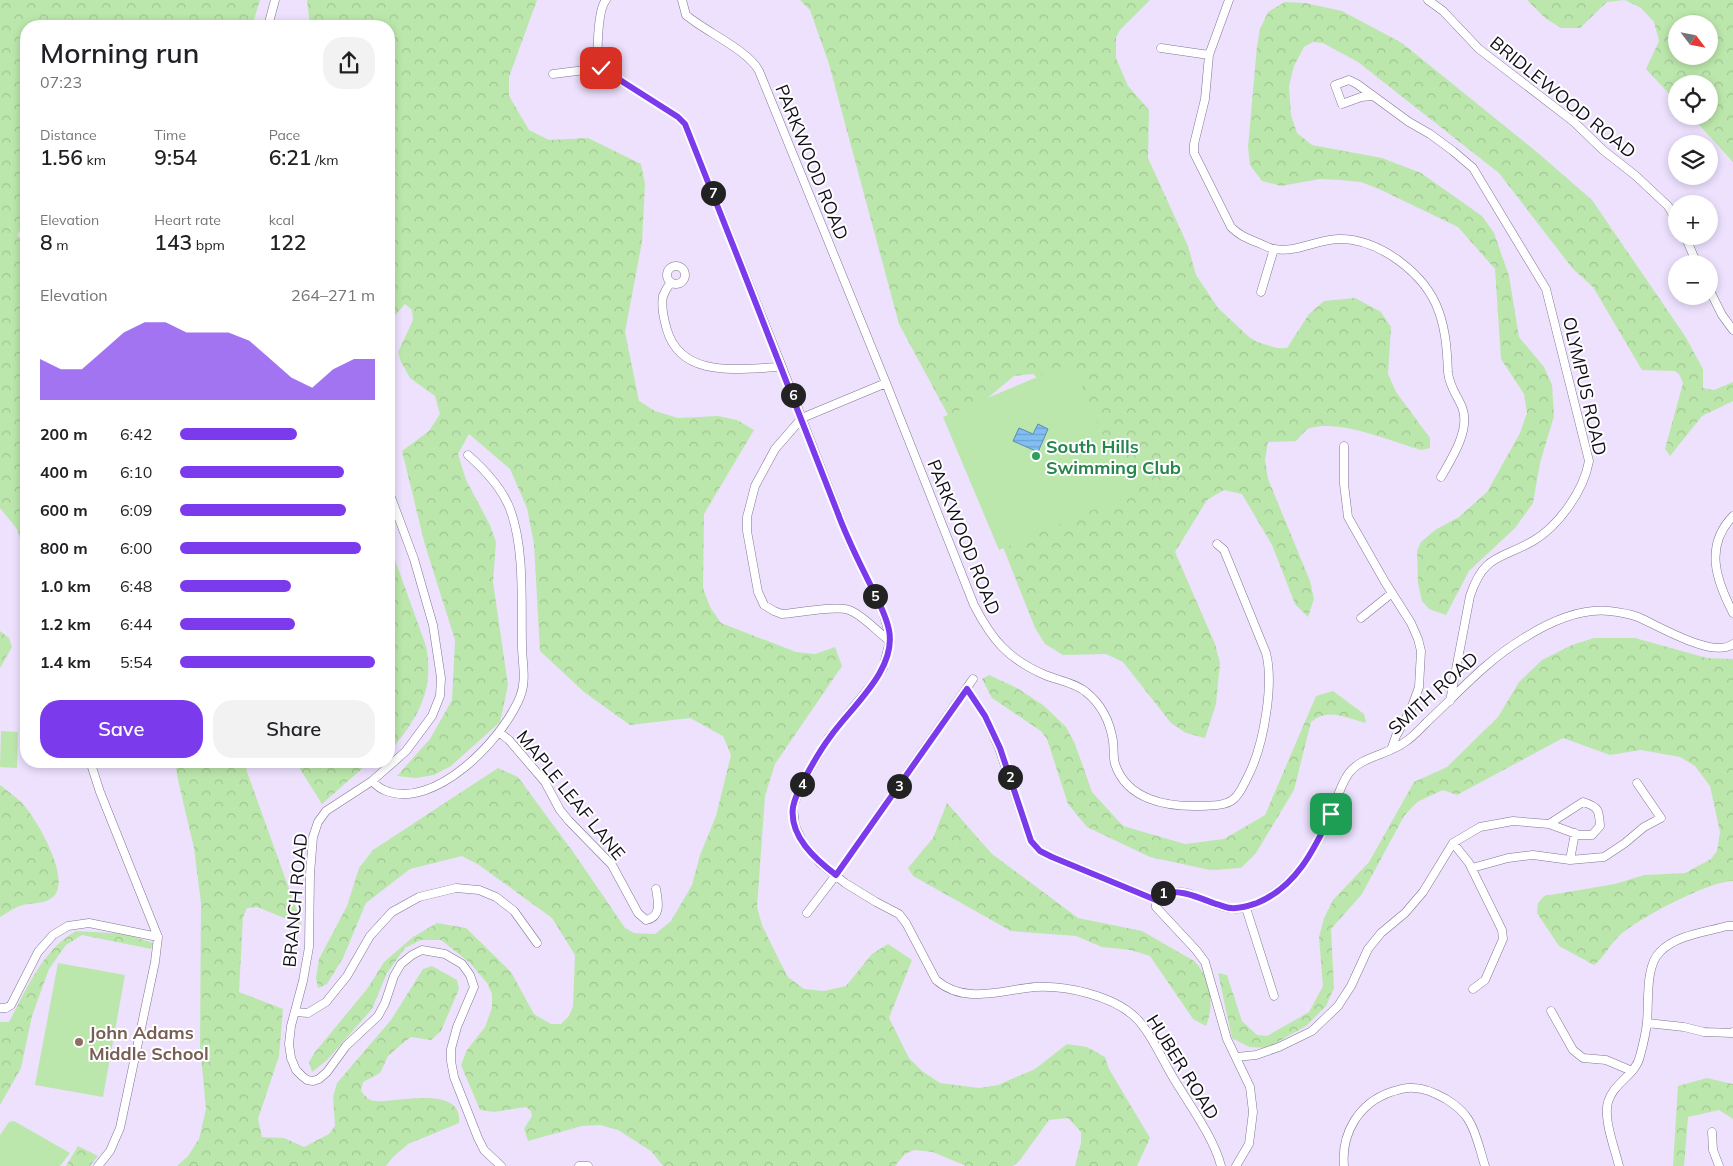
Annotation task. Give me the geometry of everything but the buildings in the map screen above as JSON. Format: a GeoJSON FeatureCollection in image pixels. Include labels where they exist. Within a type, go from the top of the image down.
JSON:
{"type":"FeatureCollection","features":[{"type":"Feature","properties":{"kind":"street"},"geometry":{"type":"LineString","coordinates":[[270,20],[275,0]]}},
{"type":"Feature","properties":{"kind":"street"},"geometry":{"type":"LineString","coordinates":[[554,74],[601,68],[598,60],[600,12],[602,4],[606,0]]}},
{"type":"Feature","properties":{"kind":"street","name":"PARKWOOD ROAD"},"geometry":{"type":"LineString","coordinates":[[682,0],[686,15],[755,64],[886,383],[974,605],[986,629],[1000,646],[1019,662],[1085,691],[1096,702],[1107,718],[1113,740],[1114,763],[1122,778],[1134,790],[1156,802],[1170,806],[1223,805],[1233,800],[1241,791],[1255,761],[1263,728],[1269,689],[1270,667],[1224,550],[1216,544]]}},
{"type":"Feature","properties":{"kind":"street"},"geometry":{"type":"LineString","coordinates":[[1230,0],[1209,55],[1205,99],[1194,144],[1194,153],[1231,227],[1241,236],[1274,249],[1293,249],[1337,239],[1362,241],[1378,247],[1400,262],[1424,285],[1439,311],[1446,336],[1448,376],[1452,391],[1462,407],[1465,422],[1441,477]]}},
{"type":"Feature","properties":{"kind":"street","name":"BRIDLEWOOD ROAD"},"geometry":{"type":"LineString","coordinates":[[1428,0],[1443,11],[1480,49],[1574,122],[1603,150],[1636,176],[1668,206]]}},
{"type":"Feature","properties":{"kind":"street"},"geometry":{"type":"LineString","coordinates":[[1162,48],[1209,55]]}},
{"type":"Feature","properties":{"kind":"street","name":"HUBER ROAD"},"geometry":{"type":"LineString","coordinates":[[601,68],[678,117],[685,124],[849,541],[883,612],[888,630],[890,641],[883,668],[829,737],[801,785],[793,807],[795,826],[803,843],[820,863],[836,875],[876,902],[900,914],[936,980],[950,989],[975,995],[1037,987],[1065,988],[1093,995],[1110,1002],[1134,1016],[1147,1033],[1209,1138],[1219,1157],[1221,1166]]}},
{"type":"Feature","properties":{"kind":"street","name":"OLYMPUS ROAD"},"geometry":{"type":"LineString","coordinates":[[1372,96],[1361,97],[1342,104],[1335,85],[1350,80],[1357,84],[1409,122],[1430,134],[1473,168],[1542,281],[1546,289],[1561,345],[1589,460],[1587,475],[1559,520],[1533,541],[1497,557],[1485,566],[1475,580],[1470,596],[1450,701]]}},
{"type":"Feature","properties":{"kind":"street"},"geometry":{"type":"LineString","coordinates":[[1261,292],[1274,249]]}},
{"type":"Feature","properties":{"kind":"street"},"geometry":{"type":"LineString","coordinates":[[671,282],[663,296],[664,318],[670,340],[683,356],[694,362],[720,369],[782,367]]}},
{"type":"Feature","properties":{"kind":"street"},"geometry":{"type":"LineString","coordinates":[[1717,305],[1733,330]]}},
{"type":"Feature","properties":{"kind":"street"},"geometry":{"type":"LineString","coordinates":[[886,383],[802,418],[775,449],[755,486],[747,517],[747,530],[758,592],[764,605],[782,614],[836,608],[849,609],[890,641]]}},
{"type":"Feature","properties":{"kind":"street"},"geometry":{"type":"LineString","coordinates":[[1344,446],[1344,484],[1348,517],[1411,623],[1421,651],[1419,687],[1411,710],[1396,736],[1391,750]]}},
{"type":"Feature","properties":{"kind":"street"},"geometry":{"type":"LineString","coordinates":[[372,781],[383,790],[397,794],[416,793],[433,788],[457,774],[500,733],[520,698],[525,675],[519,563],[515,526],[503,495],[484,469],[468,456]]}},
{"type":"Feature","properties":{"kind":"street","name":"BRANCH ROAD"},"geometry":{"type":"LineString","coordinates":[[395,508],[414,559],[433,625],[441,678],[440,696],[432,716],[412,744],[395,761]]}},
{"type":"Feature","properties":{"kind":"street"},"geometry":{"type":"LineString","coordinates":[[1733,516],[1725,524],[1720,534],[1716,550],[1716,570],[1719,583],[1733,613]]}},
{"type":"Feature","properties":{"kind":"street"},"geometry":{"type":"LineString","coordinates":[[1361,618],[1392,593]]}},
{"type":"Feature","properties":{"kind":"street","name":"SMITH ROAD"},"geometry":{"type":"LineString","coordinates":[[1246,908],[1266,899],[1284,887],[1300,871],[1314,850],[1331,814],[1342,784],[1350,772],[1360,764],[1405,743],[1496,657],[1524,638],[1568,616],[1591,611],[1609,611],[1636,616],[1693,642],[1711,648],[1727,647],[1733,644]]}},
{"type":"Feature","properties":{"kind":"street"},"geometry":{"type":"LineString","coordinates":[[807,913],[836,875],[973,679]]}},
{"type":"Feature","properties":{"kind":"street"},"geometry":{"type":"LineString","coordinates":[[967,689],[985,716],[1000,748],[1031,841],[1040,851],[1052,857],[1156,900]]}},
{"type":"Feature","properties":{"kind":"street","name":"MAPLE LEAF LANE"},"geometry":{"type":"LineString","coordinates":[[500,733],[509,740],[545,782],[560,810],[569,821],[612,865],[638,913],[646,920],[657,914],[659,904],[656,889]]}},
{"type":"Feature","properties":{"kind":"street"},"geometry":{"type":"LineString","coordinates":[[92,768],[158,937],[156,962],[120,1128],[110,1151],[98,1166]]}},
{"type":"Feature","properties":{"kind":"street","name":"BRANCH ROAD"},"geometry":{"type":"LineString","coordinates":[[387,768],[372,781],[326,811],[318,822],[313,837],[310,874],[309,947],[289,1044],[291,1058],[296,1070],[302,1076],[308,1080],[319,1079],[327,1072],[346,1046],[378,1016],[385,1003],[394,976],[401,964],[422,950],[446,954],[462,964],[470,974],[474,987],[456,1027],[451,1048],[454,1077],[484,1150],[501,1166]]}},
{"type":"Feature","properties":{"kind":"street"},"geometry":{"type":"LineString","coordinates":[[1472,868],[1508,858],[1533,855],[1570,860],[1604,856],[1625,843],[1644,827],[1662,818],[1637,783]]}},
{"type":"Feature","properties":{"kind":"street"},"geometry":{"type":"LineString","coordinates":[[1237,1057],[1256,1055],[1279,1047],[1312,1031],[1338,1006],[1351,986],[1368,949],[1381,933],[1404,913],[1423,892],[1453,843],[1480,827],[1513,821],[1549,824],[1575,833],[1592,836],[1600,826],[1599,812],[1594,805],[1583,802],[1549,824]]}},
{"type":"Feature","properties":{"kind":"street"},"geometry":{"type":"LineString","coordinates":[[1570,860],[1575,833]]}},
{"type":"Feature","properties":{"kind":"street"},"geometry":{"type":"LineString","coordinates":[[1453,843],[1472,868],[1502,930],[1503,939],[1485,980],[1474,990]]}},
{"type":"Feature","properties":{"kind":"street"},"geometry":{"type":"LineString","coordinates":[[295,1012],[308,1014],[326,1002],[347,976],[370,936],[392,912],[419,897],[456,888],[480,890],[496,897],[514,910],[537,943]]}},
{"type":"Feature","properties":{"kind":"street"},"geometry":{"type":"LineString","coordinates":[[1236,1166],[1249,1144],[1253,1112],[1250,1087],[1227,1039],[1204,962],[1196,950],[1156,907],[1156,900],[1161,893],[1172,891],[1185,893],[1230,908],[1246,908],[1274,996]]}},
{"type":"Feature","properties":{"kind":"street"},"geometry":{"type":"LineString","coordinates":[[0,1008],[12,1005],[38,952],[53,935],[68,926],[89,923],[158,937]]}},
{"type":"Feature","properties":{"kind":"street"},"geometry":{"type":"LineString","coordinates":[[1619,1166],[1607,1117],[1608,1102],[1616,1088],[1632,1072],[1640,1059],[1647,1023],[1651,966],[1658,952],[1669,944],[1686,937],[1733,926]]}},
{"type":"Feature","properties":{"kind":"street"},"geometry":{"type":"LineString","coordinates":[[1552,1011],[1573,1050],[1583,1058],[1606,1060],[1632,1072]]}},
{"type":"Feature","properties":{"kind":"street"},"geometry":{"type":"LineString","coordinates":[[1647,1023],[1684,1026],[1704,1032],[1733,1032]]}},
{"type":"Feature","properties":{"kind":"street"},"geometry":{"type":"LineString","coordinates":[[1344,1166],[1343,1156],[1346,1139],[1352,1124],[1364,1108],[1382,1096],[1405,1088],[1414,1088],[1440,1096],[1455,1105],[1468,1119],[1485,1166]]}},
{"type":"Feature","properties":{"kind":"street"},"geometry":{"type":"LineString","coordinates":[[1712,1132],[1713,1150],[1719,1166]]}},
{"type":"Feature","properties":{"kind":"street"},"geometry":{"type":"LineString","coordinates":[[579,1166],[588,1166]]}},
{"type":"Feature","properties":{"kind":"green space"},"geometry":{"type":"Polygon","coordinates":[[[0,0],[260,0],[254,20],[20,20],[20,230],[17,236],[20,237],[20,538],[17,529],[0,508],[0,0]]]}},
{"type":"Feature","properties":{"kind":"green space"},"geometry":{"type":"Polygon","coordinates":[[[307,0],[537,0],[509,77],[509,96],[529,130],[549,140],[588,138],[641,164],[645,184],[642,242],[625,332],[639,401],[655,411],[678,418],[718,416],[737,420],[754,430],[704,514],[703,588],[710,607],[721,623],[796,652],[815,654],[835,647],[842,666],[775,764],[765,796],[757,907],[762,925],[779,960],[788,977],[804,989],[824,991],[846,986],[872,954],[888,944],[912,960],[889,1018],[909,1058],[922,1071],[940,1083],[979,1088],[998,1085],[1035,1069],[1067,1044],[1087,1047],[1105,1057],[1109,1069],[1150,1138],[1137,1166],[1075,1166],[1081,1143],[1081,1132],[1068,1118],[1049,1120],[1020,1160],[1013,1166],[966,1166],[933,1152],[914,1150],[905,1154],[895,1166],[663,1166],[651,1151],[618,1130],[600,1125],[582,1126],[528,1141],[524,1129],[532,1116],[531,1111],[526,1107],[494,1112],[480,1110],[461,1065],[467,1050],[485,1027],[492,1008],[492,994],[487,983],[470,963],[441,940],[421,940],[405,948],[387,973],[372,1009],[327,1060],[312,1072],[309,1062],[315,1052],[367,989],[384,962],[413,937],[437,923],[466,928],[511,972],[534,1014],[551,1024],[561,1024],[569,1016],[573,1007],[575,955],[552,918],[479,865],[462,856],[410,869],[366,903],[343,958],[327,984],[318,988],[316,978],[319,959],[347,906],[359,868],[373,850],[498,768],[518,777],[576,856],[625,928],[634,933],[655,934],[671,921],[692,885],[700,855],[716,816],[731,755],[723,736],[690,718],[630,725],[584,692],[540,651],[534,544],[527,508],[510,469],[469,434],[458,454],[466,480],[490,525],[496,542],[493,582],[508,685],[500,722],[451,766],[434,775],[416,778],[397,776],[430,739],[452,700],[455,640],[425,545],[402,451],[429,431],[440,414],[435,396],[410,378],[398,352],[413,320],[412,310],[405,304],[395,316],[395,20],[309,20],[307,0]]]}},
{"type":"Feature","properties":{"kind":"green space"},"geometry":{"type":"Polygon","coordinates":[[[800,0],[1150,0],[1120,30],[1116,38],[1116,58],[1128,86],[1149,110],[1148,158],[1188,246],[1196,275],[1218,308],[1249,337],[1257,342],[1277,348],[1287,348],[1309,314],[1324,301],[1355,298],[1381,312],[1391,327],[1388,374],[1396,392],[1430,438],[1430,448],[1421,450],[1366,432],[1336,426],[1310,428],[1296,441],[1268,442],[1265,460],[1268,479],[1310,581],[1314,599],[1308,617],[1295,604],[1272,545],[1242,494],[1224,490],[1207,500],[1175,552],[1215,644],[1220,663],[1216,704],[1205,738],[1186,733],[1171,723],[1123,662],[1106,654],[1063,655],[1045,644],[1035,628],[1003,547],[1060,400],[1033,374],[1014,376],[954,426],[899,324],[829,64],[810,10],[800,0]]]}},
{"type":"Feature","properties":{"kind":"green space"},"geometry":{"type":"Polygon","coordinates":[[[1527,0],[1625,0],[1607,2],[1580,28],[1561,28],[1545,18],[1527,0]]]}},
{"type":"Feature","properties":{"kind":"green space"},"geometry":{"type":"Polygon","coordinates":[[[1625,0],[1733,0],[1733,162],[1718,146],[1718,135],[1708,135],[1699,125],[1718,125],[1718,75],[1668,75],[1668,92],[1646,69],[1659,41],[1654,22],[1641,8],[1625,0]]]}},
{"type":"Feature","properties":{"kind":"green space"},"geometry":{"type":"Polygon","coordinates":[[[1285,2],[1305,3],[1342,11],[1402,43],[1538,153],[1592,200],[1685,336],[1703,369],[1703,388],[1714,390],[1733,382],[1733,401],[1702,416],[1670,456],[1665,449],[1683,383],[1679,374],[1675,371],[1642,370],[1593,287],[1573,269],[1499,173],[1358,62],[1323,43],[1313,42],[1304,47],[1294,66],[1289,86],[1291,115],[1297,133],[1312,145],[1382,158],[1421,173],[1482,216],[1494,233],[1509,276],[1519,337],[1544,367],[1552,385],[1554,416],[1540,463],[1533,503],[1515,528],[1469,571],[1446,615],[1429,609],[1422,601],[1418,583],[1417,551],[1421,542],[1435,530],[1459,517],[1487,492],[1520,433],[1527,413],[1524,394],[1501,359],[1495,269],[1458,227],[1361,182],[1320,179],[1281,186],[1262,181],[1250,165],[1248,147],[1257,46],[1260,29],[1268,12],[1285,2]]]}},
{"type":"Feature","properties":{"kind":"green space","name":"South Hills Swimming Club"},"geometry":{"type":"Polygon","coordinates":[[[1072,362],[1128,495],[999,550],[943,417],[1072,362]]]}},
{"type":"Feature","properties":{"kind":"green space"},"geometry":{"type":"Polygon","coordinates":[[[395,560],[426,646],[428,662],[426,691],[408,728],[395,745],[395,560]]]}},
{"type":"Feature","properties":{"kind":"green space"},"geometry":{"type":"Polygon","coordinates":[[[0,631],[9,638],[12,647],[0,668],[0,631]]]}},
{"type":"Feature","properties":{"kind":"green space"},"geometry":{"type":"Polygon","coordinates":[[[1594,638],[1635,638],[1707,658],[1733,659],[1733,881],[1708,887],[1691,894],[1641,920],[1619,936],[1594,965],[1559,946],[1537,913],[1538,903],[1544,896],[1615,884],[1644,875],[1685,873],[1711,859],[1717,851],[1720,832],[1710,786],[1695,766],[1680,757],[1641,750],[1610,755],[1563,738],[1457,795],[1443,790],[1417,802],[1404,816],[1362,894],[1331,929],[1334,988],[1326,1006],[1306,1026],[1267,1048],[1249,1047],[1232,1038],[1218,973],[1227,975],[1242,1021],[1257,1035],[1267,1036],[1309,1012],[1323,986],[1319,937],[1324,918],[1333,900],[1369,862],[1414,782],[1447,767],[1498,717],[1519,682],[1542,660],[1572,645],[1594,638]]]}},
{"type":"Feature","properties":{"kind":"green space"},"geometry":{"type":"Polygon","coordinates":[[[989,675],[1017,688],[1043,705],[1066,727],[1075,744],[1092,792],[1123,826],[1185,844],[1224,839],[1265,815],[1316,696],[1333,691],[1364,714],[1366,723],[1331,714],[1324,715],[1311,722],[1294,790],[1256,853],[1241,868],[1210,870],[1150,857],[1087,827],[1068,804],[1047,739],[1041,731],[992,698],[982,679],[989,675]]]}},
{"type":"Feature","properties":{"kind":"green space"},"geometry":{"type":"Polygon","coordinates":[[[1,731],[18,732],[17,768],[0,767],[1,731]]]}},
{"type":"Feature","properties":{"kind":"green space"},"geometry":{"type":"Polygon","coordinates":[[[176,768],[247,768],[246,769],[302,925],[257,907],[247,908],[243,917],[239,992],[283,1009],[279,1056],[258,1119],[262,1137],[284,1138],[304,1147],[329,1134],[335,1126],[333,1097],[337,1083],[391,1020],[423,969],[432,966],[457,980],[459,989],[441,1031],[431,1040],[411,1037],[403,1043],[388,1056],[380,1073],[363,1082],[361,1091],[367,1098],[374,1101],[440,1099],[451,1103],[457,1111],[459,1123],[408,1144],[386,1166],[177,1166],[188,1156],[199,1139],[206,1109],[200,1046],[201,903],[194,848],[176,768]]]}},
{"type":"Feature","properties":{"kind":"green space"},"geometry":{"type":"Polygon","coordinates":[[[299,768],[363,768],[322,804],[299,768]]]}},
{"type":"Feature","properties":{"kind":"green space"},"geometry":{"type":"Polygon","coordinates":[[[0,785],[21,802],[43,834],[55,863],[58,889],[49,900],[17,907],[0,917],[0,785]]]}},
{"type":"Feature","properties":{"kind":"green space"},"geometry":{"type":"Polygon","coordinates":[[[947,803],[992,854],[1078,918],[1142,931],[1194,961],[1204,975],[1210,992],[1209,1018],[1206,1026],[1193,1019],[1150,956],[1131,950],[1102,947],[1076,936],[1011,931],[913,876],[908,868],[933,838],[947,803]]]}},
{"type":"Feature","properties":{"kind":"green space"},"geometry":{"type":"Polygon","coordinates":[[[76,931],[126,934],[153,943],[151,949],[82,935],[66,945],[49,969],[32,1016],[21,1068],[0,1105],[0,1022],[9,1022],[36,971],[64,939],[76,931]]]}},
{"type":"Feature","properties":{"kind":"green space"},"geometry":{"type":"Polygon","coordinates":[[[58,963],[125,975],[103,1097],[35,1085],[58,963]]]}},
{"type":"Feature","properties":{"kind":"green space"},"geometry":{"type":"Polygon","coordinates":[[[1707,1078],[1733,1084],[1733,1119],[1719,1110],[1688,1117],[1684,1166],[1673,1166],[1678,1086],[1707,1078]]]}},
{"type":"Feature","properties":{"kind":"green space"},"geometry":{"type":"Polygon","coordinates":[[[14,1121],[70,1153],[60,1166],[0,1166],[0,1135],[9,1122],[14,1121]]]}},
{"type":"Feature","properties":{"kind":"green space"},"geometry":{"type":"Polygon","coordinates":[[[78,1146],[98,1156],[90,1166],[66,1166],[78,1146]]]}},
{"type":"Feature","properties":{"kind":"water"},"geometry":{"type":"Polygon","coordinates":[[[1038,424],[1048,429],[1038,452],[1013,441],[1019,428],[1033,434],[1038,424]]]}},
{"type":"Feature","properties":{"kind":"place","name":"South Hills Swimming Club"},"geometry":{"type":"Point","coordinates":[1036,456]}},
{"type":"Feature","properties":{"kind":"place","name":"John Adams Middle School"},"geometry":{"type":"Point","coordinates":[79,1042]}},
{"type":"Feature","properties":{"kind":"route"},"geometry":{"type":"LineString","coordinates":[[601,68],[678,117],[685,124],[849,541],[883,612],[888,630],[890,641],[883,668],[829,737],[801,785],[793,807],[795,826],[803,843],[820,863],[836,875],[967,689],[985,716],[1000,748],[1031,841],[1040,851],[1052,857],[1156,900],[1161,893],[1172,891],[1185,893],[1230,908],[1246,908],[1266,899],[1284,887],[1300,871],[1314,850],[1331,814]]}}]}
